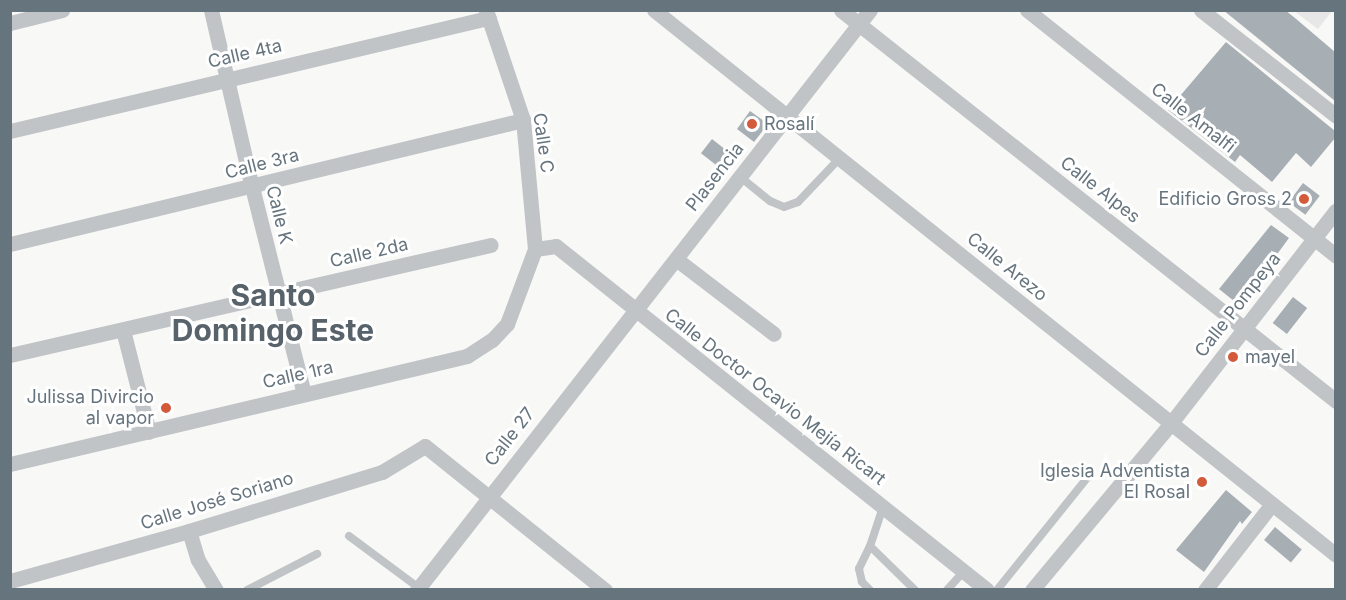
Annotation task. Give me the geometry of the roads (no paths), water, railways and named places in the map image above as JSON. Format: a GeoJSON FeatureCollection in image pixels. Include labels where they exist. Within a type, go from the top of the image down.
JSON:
{"type":"FeatureCollection","features":[{"type":"Feature","properties":{"kind":"street"},"geometry":{"type":"LineString","coordinates":[[10,23],[62,10]]}},
{"type":"Feature","properties":{"kind":"street","name":"Calle K"},"geometry":{"type":"LineString","coordinates":[[211,10],[252,187],[304,393]]}},
{"type":"Feature","properties":{"kind":"street","name":"Calle Arezo"},"geometry":{"type":"LineString","coordinates":[[654,10],[1335,555]]}},
{"type":"Feature","properties":{"kind":"street","name":"Calle Alpes"},"geometry":{"type":"LineString","coordinates":[[842,10],[1335,401]]}},
{"type":"Feature","properties":{"kind":"street","name":"Plasencia"},"geometry":{"type":"LineString","coordinates":[[635,311],[870,10]]}},
{"type":"Feature","properties":{"kind":"street","name":"Calle Amalfi"},"geometry":{"type":"LineString","coordinates":[[1027,10],[1335,256]]}},
{"type":"Feature","properties":{"kind":"street"},"geometry":{"type":"LineString","coordinates":[[1201,10],[1335,116]]}},
{"type":"Feature","properties":{"kind":"street","name":"Calle 4ta"},"geometry":{"type":"LineString","coordinates":[[10,131],[487,14]]}},
{"type":"Feature","properties":{"kind":"street","name":"Calle C"},"geometry":{"type":"LineString","coordinates":[[487,14],[523,120],[535,249]]}},
{"type":"Feature","properties":{"kind":"street","name":"Calle 3ra"},"geometry":{"type":"LineString","coordinates":[[10,244],[523,120]]}},
{"type":"Feature","properties":{"kind":"street","name":"Calle Pompeya"},"geometry":{"type":"LineString","coordinates":[[1032,590],[1171,423],[1335,210]]}},
{"type":"Feature","properties":{"kind":"street","name":"Calle 2da"},"geometry":{"type":"LineString","coordinates":[[10,355],[491,245]]}},
{"type":"Feature","properties":{"kind":"street","name":"Calle Doctor Ocavio Mejía Ricart"},"geometry":{"type":"LineString","coordinates":[[535,249],[556,246],[987,590]]}},
{"type":"Feature","properties":{"kind":"street","name":"Calle 1ra"},"geometry":{"type":"LineString","coordinates":[[10,464],[467,356],[492,340],[507,324],[535,249]]}},
{"type":"Feature","properties":{"kind":"street"},"geometry":{"type":"LineString","coordinates":[[676,259],[774,334]]}},
{"type":"Feature","properties":{"kind":"street","name":"Calle 27"},"geometry":{"type":"LineString","coordinates":[[418,589],[488,496],[635,311]]}},
{"type":"Feature","properties":{"kind":"street"},"geometry":{"type":"LineString","coordinates":[[123,330],[149,432]]}},
{"type":"Feature","properties":{"kind":"street","name":"Calle José Soriano"},"geometry":{"type":"LineString","coordinates":[[10,581],[189,531],[382,472],[421,448],[430,447],[488,496]]}},
{"type":"Feature","properties":{"kind":"street"},"geometry":{"type":"LineString","coordinates":[[488,496],[605,590]]}},
{"type":"Feature","properties":{"kind":"street"},"geometry":{"type":"LineString","coordinates":[[1205,590],[1272,504]]}},
{"type":"Feature","properties":{"kind":"street"},"geometry":{"type":"LineString","coordinates":[[189,531],[198,560],[216,590]]}},
{"type":"Feature","properties":{"kind":"lane"},"geometry":{"type":"LineString","coordinates":[[739,176],[770,201],[784,207],[798,202],[839,159]]}},
{"type":"Feature","properties":{"kind":"lane"},"geometry":{"type":"LineString","coordinates":[[997,590],[1091,473]]}},
{"type":"Feature","properties":{"kind":"lane"},"geometry":{"type":"LineString","coordinates":[[870,590],[862,582],[860,568],[883,507]]}},
{"type":"Feature","properties":{"kind":"lane"},"geometry":{"type":"LineString","coordinates":[[349,536],[418,589]]}},
{"type":"Feature","properties":{"kind":"lane"},"geometry":{"type":"LineString","coordinates":[[870,546],[915,590]]}},
{"type":"Feature","properties":{"kind":"lane"},"geometry":{"type":"LineString","coordinates":[[247,590],[318,554]]}},
{"type":"Feature","properties":{"kind":"lane"},"geometry":{"type":"LineString","coordinates":[[947,590],[964,571]]}},
{"type":"Feature","properties":{"kind":"place","name":"Rosalí"},"geometry":{"type":"Point","coordinates":[752,124]}},
{"type":"Feature","properties":{"kind":"place","name":"Edificio Gross 2"},"geometry":{"type":"Point","coordinates":[1304,199]}},
{"type":"Feature","properties":{"kind":"place","name":"mayel"},"geometry":{"type":"Point","coordinates":[1233,357]}},
{"type":"Feature","properties":{"kind":"place","name":"Julissa Divircio al vapor"},"geometry":{"type":"Point","coordinates":[166,408]}},
{"type":"Feature","properties":{"kind":"place","name":"Iglesia Adventista El Rosal"},"geometry":{"type":"Point","coordinates":[1202,482]}},
{"type":"Feature","properties":{"kind":"district","name":"Santo Domingo Este"},"geometry":{"type":"Point","coordinates":[273,312]}}]}
